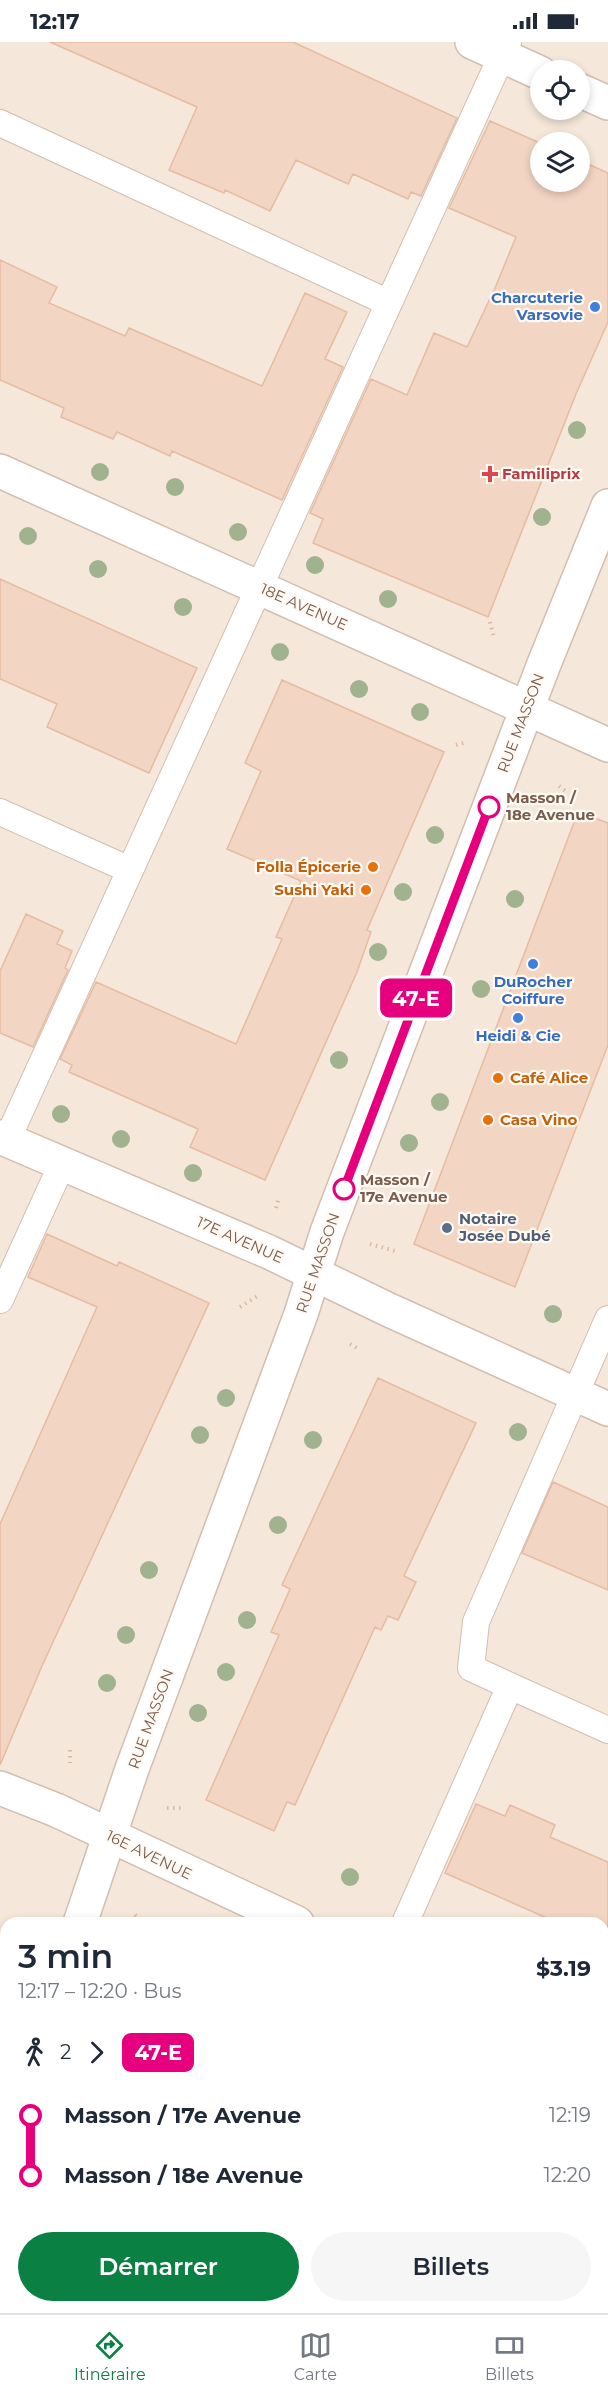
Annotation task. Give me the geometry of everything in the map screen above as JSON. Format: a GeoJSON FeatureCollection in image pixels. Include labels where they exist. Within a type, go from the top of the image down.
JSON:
{"type":"FeatureCollection","features":[{"type":"Feature","properties":{"kind":"street"},"geometry":{"type":"LineString","coordinates":[[472,42],[505,49],[530,66]]}},
{"type":"Feature","properties":{"kind":"street"},"geometry":{"type":"LineString","coordinates":[[590,95],[608,104]]}},
{"type":"Feature","properties":{"kind":"street","name":"18E AVENUE"},"geometry":{"type":"LineString","coordinates":[[0,471],[608,745]]}},
{"type":"Feature","properties":{"kind":"street","name":"RUE MASSON"},"geometry":{"type":"LineString","coordinates":[[82,1917],[136,1758],[301,1314],[313,1274],[527,707],[608,506]]}},
{"type":"Feature","properties":{"kind":"street","name":"17E AVENUE"},"geometry":{"type":"LineString","coordinates":[[4,1139],[269,1252],[608,1409]]}},
{"type":"Feature","properties":{"kind":"street","name":"16E AVENUE"},"geometry":{"type":"LineString","coordinates":[[0,1788],[284,1917]]}},
{"type":"Feature","properties":{"kind":"lane"},"geometry":{"type":"LineString","coordinates":[[4,1139],[130,870],[505,49]]}},
{"type":"Feature","properties":{"kind":"lane"},"geometry":{"type":"LineString","coordinates":[[0,123],[389,303]]}},
{"type":"Feature","properties":{"kind":"lane"},"geometry":{"type":"LineString","coordinates":[[0,812],[130,870]]}},
{"type":"Feature","properties":{"kind":"lane"},"geometry":{"type":"LineString","coordinates":[[0,1300],[62,1164]]}},
{"type":"Feature","properties":{"kind":"lane"},"geometry":{"type":"LineString","coordinates":[[608,1319],[476,1622],[471,1668],[608,1730]]}},
{"type":"Feature","properties":{"kind":"lane"},"geometry":{"type":"LineString","coordinates":[[408,1917],[510,1686]]}},
{"type":"Feature","properties":{"kind":"path"},"geometry":{"type":"LineString","coordinates":[[490,622],[494,638]]}},
{"type":"Feature","properties":{"kind":"path"},"geometry":{"type":"LineString","coordinates":[[456,745],[469,742]]}},
{"type":"Feature","properties":{"kind":"path"},"geometry":{"type":"LineString","coordinates":[[559,786],[568,793]]}},
{"type":"Feature","properties":{"kind":"path"},"geometry":{"type":"LineString","coordinates":[[370,1244],[395,1251]]}},
{"type":"Feature","properties":{"kind":"path"},"geometry":{"type":"LineString","coordinates":[[240,1307],[264,1292]]}},
{"type":"Feature","properties":{"kind":"path"},"geometry":{"type":"LineString","coordinates":[[350,1344],[360,1350]]}},
{"type":"Feature","properties":{"kind":"path"},"geometry":{"type":"LineString","coordinates":[[70,1750],[70,1763]]}},
{"type":"Feature","properties":{"kind":"path"},"geometry":{"type":"LineString","coordinates":[[167,1808],[184,1808]]}},
{"type":"Feature","properties":{"kind":"shaded area"},"geometry":{"type":"Polygon","coordinates":[[[0,42],[608,42],[608,1917],[0,1917],[0,42]]]}},
{"type":"Feature","properties":{"kind":"building"},"geometry":{"type":"Polygon","coordinates":[[[50,42],[293,42],[457,118],[421,196],[411,192],[408,199],[353,174],[348,184],[296,160],[270,211],[225,190],[224,193],[169,170],[197,107],[50,42]]]}},
{"type":"Feature","properties":{"kind":"building"},"geometry":{"type":"Polygon","coordinates":[[[490,121],[530,139],[530,192],[590,192],[590,165],[608,173],[608,322],[576,394],[488,617],[313,543],[323,519],[310,513],[371,379],[407,395],[434,333],[467,347],[495,288],[516,237],[449,208],[490,121]]]}},
{"type":"Feature","properties":{"kind":"building"},"geometry":{"type":"Polygon","coordinates":[[[0,260],[57,287],[49,303],[125,336],[129,328],[262,386],[305,293],[347,312],[325,359],[343,367],[282,500],[172,451],[170,456],[117,432],[113,439],[61,417],[64,408],[0,380],[0,260]]]}},
{"type":"Feature","properties":{"kind":"building"},"geometry":{"type":"Polygon","coordinates":[[[0,579],[197,668],[149,773],[47,727],[57,704],[0,679],[0,579]]]}},
{"type":"Feature","properties":{"kind":"building"},"geometry":{"type":"Polygon","coordinates":[[[282,680],[444,752],[367,930],[371,932],[357,972],[265,1180],[190,1147],[198,1129],[69,1072],[72,1065],[60,1059],[96,982],[236,1044],[282,939],[276,937],[301,881],[227,849],[261,771],[245,763],[282,680]]]}},
{"type":"Feature","properties":{"kind":"building"},"geometry":{"type":"Polygon","coordinates":[[[578,812],[608,823],[608,1045],[515,1287],[414,1244],[578,812]]]}},
{"type":"Feature","properties":{"kind":"building"},"geometry":{"type":"Polygon","coordinates":[[[26,914],[63,931],[57,944],[72,951],[65,968],[68,970],[33,1047],[0,1033],[0,971],[26,914]]]}},
{"type":"Feature","properties":{"kind":"building"},"geometry":{"type":"Polygon","coordinates":[[[47,1234],[117,1266],[119,1262],[209,1303],[42,1666],[0,1765],[0,1524],[97,1307],[28,1277],[47,1234]]]}},
{"type":"Feature","properties":{"kind":"building"},"geometry":{"type":"Polygon","coordinates":[[[378,1378],[476,1423],[404,1576],[416,1582],[398,1620],[388,1616],[381,1630],[375,1627],[295,1805],[287,1802],[274,1831],[206,1800],[279,1635],[271,1632],[290,1589],[282,1585],[378,1378]]]}},
{"type":"Feature","properties":{"kind":"building"},"geometry":{"type":"Polygon","coordinates":[[[553,1482],[608,1507],[608,1590],[522,1553],[553,1482]]]}},
{"type":"Feature","properties":{"kind":"building"},"geometry":{"type":"Polygon","coordinates":[[[476,1804],[505,1816],[510,1805],[555,1825],[550,1837],[608,1862],[608,1917],[544,1917],[445,1873],[476,1804]]]}},
{"type":"Feature","properties":{"kind":"bus line","name":"47-E"},"geometry":{"type":"LineString","coordinates":[[344,1189],[489,807]]}},
{"type":"Feature","properties":{"kind":"place","name":"Charcuterie Varsovie"},"geometry":{"type":"Point","coordinates":[595,307]}},
{"type":"Feature","properties":{"kind":"place","name":"Familiprix"},"geometry":{"type":"Point","coordinates":[490,474]}},
{"type":"Feature","properties":{"kind":"place","name":"Masson / 18e Avenue"},"geometry":{"type":"Point","coordinates":[489,807]}},
{"type":"Feature","properties":{"kind":"place","name":"Folla Épicerie"},"geometry":{"type":"Point","coordinates":[373,867]}},
{"type":"Feature","properties":{"kind":"place","name":"Sushi Yaki"},"geometry":{"type":"Point","coordinates":[366,890]}},
{"type":"Feature","properties":{"kind":"place","name":"DuRocher Coiffure"},"geometry":{"type":"Point","coordinates":[533,964]}},
{"type":"Feature","properties":{"kind":"place","name":"Heidi & Cie"},"geometry":{"type":"Point","coordinates":[518,1018]}},
{"type":"Feature","properties":{"kind":"place","name":"Café Alice"},"geometry":{"type":"Point","coordinates":[498,1078]}},
{"type":"Feature","properties":{"kind":"place","name":"Casa Vino"},"geometry":{"type":"Point","coordinates":[488,1120]}},
{"type":"Feature","properties":{"kind":"place","name":"Masson / 17e Avenue"},"geometry":{"type":"Point","coordinates":[344,1189]}},
{"type":"Feature","properties":{"kind":"place","name":"Notaire Josée Dubé"},"geometry":{"type":"Point","coordinates":[447,1228]}}]}
